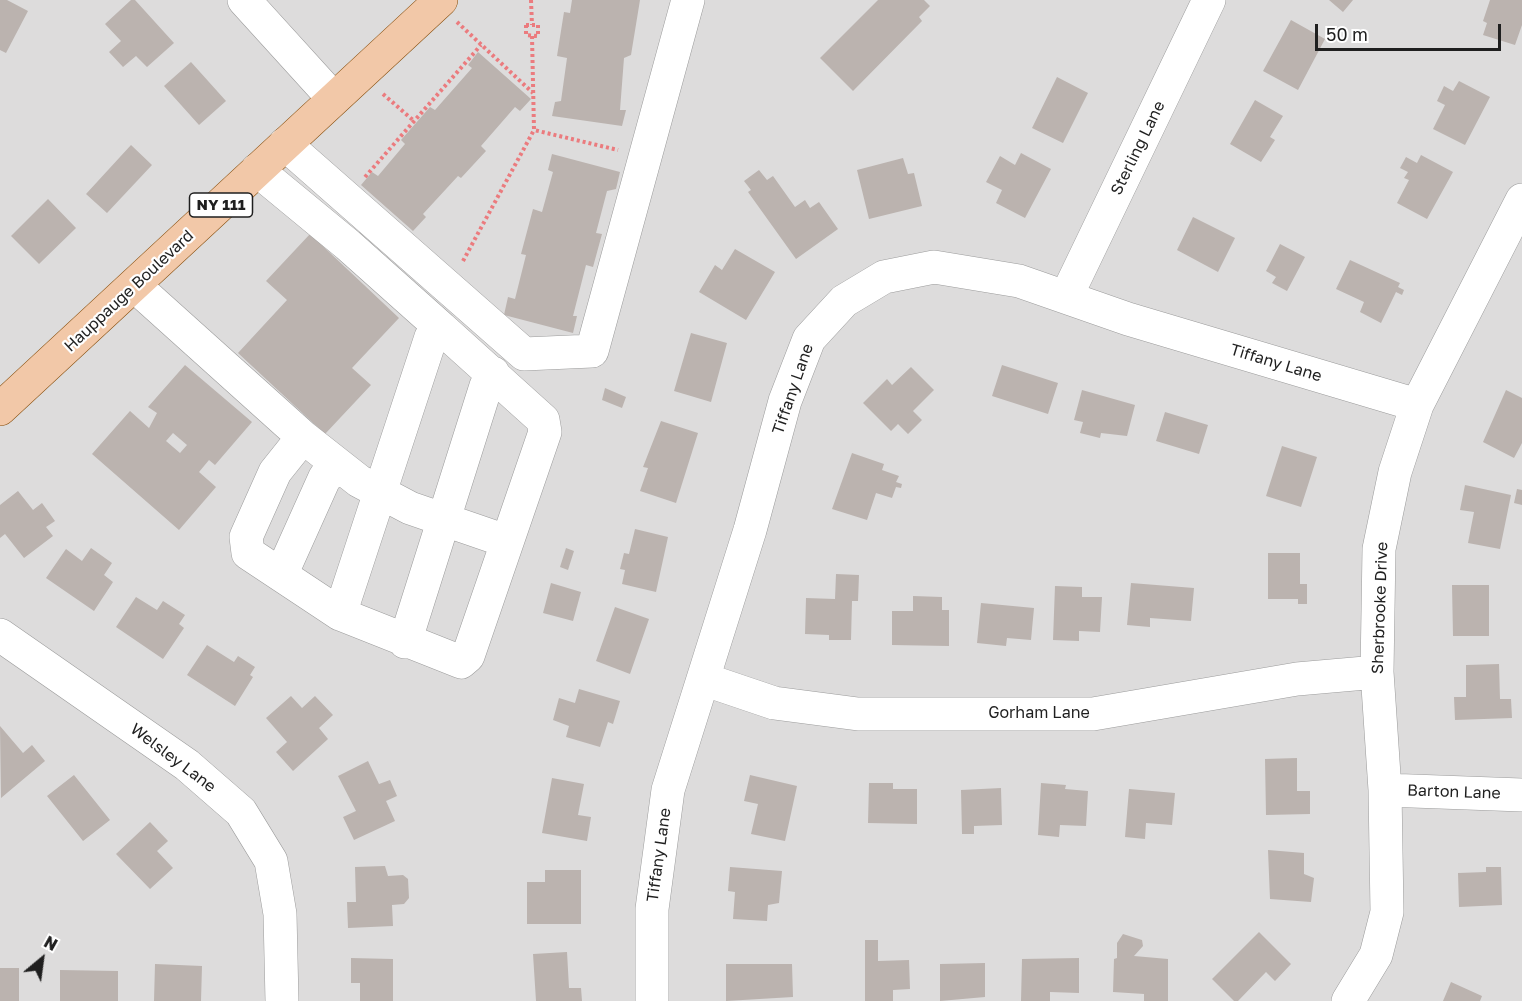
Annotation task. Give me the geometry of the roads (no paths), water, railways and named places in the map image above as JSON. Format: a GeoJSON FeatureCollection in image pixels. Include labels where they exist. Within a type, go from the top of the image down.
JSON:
{"type":"FeatureCollection","features":[{"type":"Feature","properties":{"kind":"main road","name":"Hauppauge Boulevard"},"geometry":{"type":"LineString","coordinates":[[0,409],[135,286],[333,98],[449,11]]}},
{"type":"Feature","properties":{"kind":"street"},"geometry":{"type":"LineString","coordinates":[[244,0],[333,98]]}},
{"type":"Feature","properties":{"kind":"street"},"geometry":{"type":"LineString","coordinates":[[285,144],[524,354],[592,351],[688,0]]}},
{"type":"Feature","properties":{"kind":"street","name":"Sterling Lane"},"geometry":{"type":"LineString","coordinates":[[1066,297],[1209,0]]}},
{"type":"Feature","properties":{"kind":"street"},"geometry":{"type":"LineString","coordinates":[[257,170],[348,245],[543,420],[545,432],[468,656],[461,662],[405,642],[340,614],[248,553],[246,537],[275,472],[303,436]]}},
{"type":"Feature","properties":{"kind":"street","name":"Sherbrooke Drive"},"geometry":{"type":"LineString","coordinates":[[1348,1001],[1376,955],[1387,912],[1385,790],[1377,672],[1379,549],[1395,472],[1417,405],[1522,200]]}},
{"type":"Feature","properties":{"kind":"street","name":"Tiffany Lane"},"geometry":{"type":"LineString","coordinates":[[652,1001],[652,909],[668,790],[750,530],[785,401],[809,339],[844,301],[884,277],[934,267],[1019,281],[1128,319],[1417,405]]}},
{"type":"Feature","properties":{"kind":"street"},"geometry":{"type":"LineString","coordinates":[[135,286],[339,467],[380,494],[444,520],[506,541]]}},
{"type":"Feature","properties":{"kind":"street"},"geometry":{"type":"LineString","coordinates":[[340,614],[431,337],[441,328]]}},
{"type":"Feature","properties":{"kind":"street"},"geometry":{"type":"LineString","coordinates":[[405,642],[486,386],[493,374]]}},
{"type":"Feature","properties":{"kind":"street"},"geometry":{"type":"LineString","coordinates":[[281,575],[325,477],[339,467]]}},
{"type":"Feature","properties":{"kind":"street","name":"Welsley Lane"},"geometry":{"type":"LineString","coordinates":[[0,635],[188,765],[241,812],[270,861],[280,914],[282,1001]]}},
{"type":"Feature","properties":{"kind":"street","name":"Gorham Lane"},"geometry":{"type":"LineString","coordinates":[[703,679],[774,703],[858,714],[1093,714],[1297,679],[1377,672]]}},
{"type":"Feature","properties":{"kind":"street","name":"Barton Lane"},"geometry":{"type":"LineString","coordinates":[[1385,790],[1522,795]]}}]}
